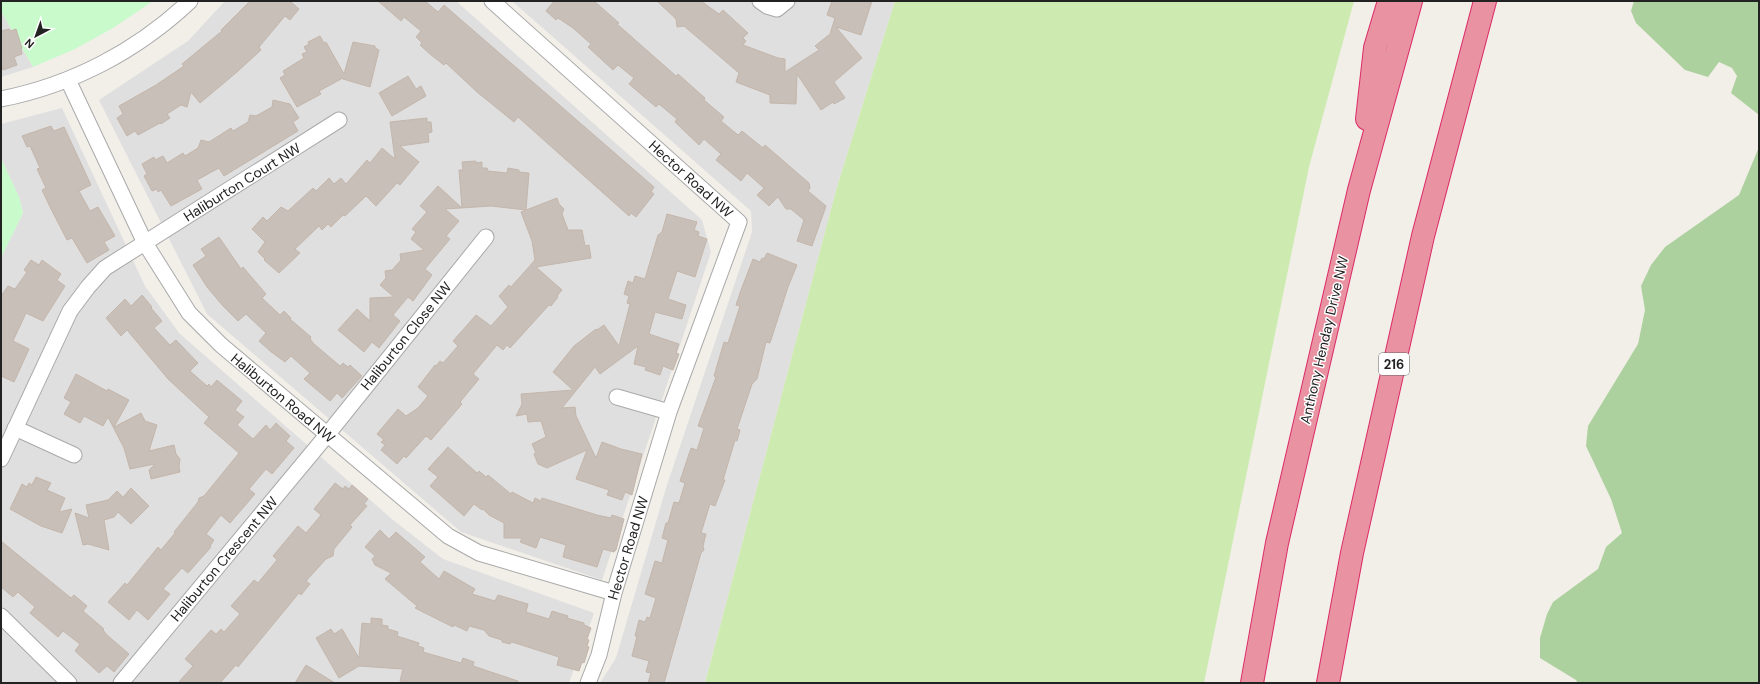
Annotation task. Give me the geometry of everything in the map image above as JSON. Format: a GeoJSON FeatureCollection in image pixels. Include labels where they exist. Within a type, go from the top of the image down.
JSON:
{"type":"FeatureCollection","features":[{"type":"Feature","properties":{"kind":"highway"},"geometry":{"type":"LineString","coordinates":[[1360,190],[1375,48],[1389,1]]}},
{"type":"Feature","properties":{"kind":"highway","name":"Anthony Henday Drive NW"},"geometry":{"type":"LineString","coordinates":[[1252,683],[1277,543],[1360,190],[1411,1]]}},
{"type":"Feature","properties":{"kind":"highway","name":"216"},"geometry":{"type":"LineString","coordinates":[[1328,683],[1352,553],[1423,236],[1485,1]]}},
{"type":"Feature","properties":{"kind":"highway"},"geometry":{"type":"LineString","coordinates":[[1473,48],[1492,1]]}},
{"type":"Feature","properties":{"kind":"street"},"geometry":{"type":"LineString","coordinates":[[1,99],[36,91],[68,80],[126,50],[155,31],[190,1]]}},
{"type":"Feature","properties":{"kind":"street","name":"Hector Road NW"},"geometry":{"type":"LineString","coordinates":[[492,1],[739,222],[668,412],[614,593],[599,655],[588,683]]}},
{"type":"Feature","properties":{"kind":"street"},"geometry":{"type":"LineString","coordinates":[[760,1],[767,6],[777,8],[787,1]]}},
{"type":"Feature","properties":{"kind":"street","name":"Haliburton Road NW"},"geometry":{"type":"LineString","coordinates":[[68,80],[144,243],[189,313],[221,345],[448,536],[479,553],[614,593]]}},
{"type":"Feature","properties":{"kind":"street","name":"Haliburton Court NW"},"geometry":{"type":"LineString","coordinates":[[144,243],[205,207],[339,120]]}},
{"type":"Feature","properties":{"kind":"street","name":"Haliburton Close NW"},"geometry":{"type":"LineString","coordinates":[[327,435],[486,237]]}},
{"type":"Feature","properties":{"kind":"street"},"geometry":{"type":"LineString","coordinates":[[1,459],[70,311],[105,268],[144,243]]}},
{"type":"Feature","properties":{"kind":"street"},"geometry":{"type":"LineString","coordinates":[[617,397],[668,412]]}},
{"type":"Feature","properties":{"kind":"street"},"geometry":{"type":"LineString","coordinates":[[15,428],[74,455]]}},
{"type":"Feature","properties":{"kind":"street","name":"Haliburton Crescent NW"},"geometry":{"type":"LineString","coordinates":[[121,683],[327,435]]}},
{"type":"Feature","properties":{"kind":"street"},"geometry":{"type":"LineString","coordinates":[[1,616],[69,683]]}},
{"type":"Feature","properties":{"kind":"shaded area"},"geometry":{"type":"Polygon","coordinates":[[[225,1],[456,1],[702,220],[711,252],[602,580],[461,532],[207,314],[99,100],[188,41],[225,1]]]}},
{"type":"Feature","properties":{"kind":"shaded area"},"geometry":{"type":"Polygon","coordinates":[[[512,1],[895,1],[837,187],[705,683],[600,683],[616,658],[666,488],[752,232],[751,211],[512,1]]]}},
{"type":"Feature","properties":{"kind":"shaded area"},"geometry":{"type":"Polygon","coordinates":[[[1,11],[33,67],[1,77],[1,11]]]}},
{"type":"Feature","properties":{"kind":"shaded area"},"geometry":{"type":"Polygon","coordinates":[[[62,108],[145,286],[179,333],[393,520],[443,559],[594,613],[569,683],[1,683],[1,258],[23,213],[19,197],[1,158],[1,124],[62,108]]]}},
{"type":"Feature","properties":{"kind":"green space"},"geometry":{"type":"Polygon","coordinates":[[[1,1],[153,1],[113,28],[75,49],[33,67],[1,11],[1,1]]]}},
{"type":"Feature","properties":{"kind":"green space"},"geometry":{"type":"Polygon","coordinates":[[[895,1],[1354,1],[1309,167],[1204,683],[705,683],[837,187],[895,1]]]}},
{"type":"Feature","properties":{"kind":"green space"},"geometry":{"type":"Polygon","coordinates":[[[1634,1],[1759,1],[1759,115],[1731,93],[1737,76],[1732,68],[1719,62],[1708,77],[1685,70],[1636,23],[1631,11],[1634,1]]]}},
{"type":"Feature","properties":{"kind":"green space"},"geometry":{"type":"Polygon","coordinates":[[[1759,147],[1759,683],[1578,683],[1576,680],[1540,658],[1540,638],[1547,614],[1553,602],[1598,569],[1606,547],[1622,533],[1611,499],[1586,446],[1588,426],[1638,344],[1645,310],[1641,286],[1651,265],[1665,247],[1739,195],[1759,147]]]}},
{"type":"Feature","properties":{"kind":"green space"},"geometry":{"type":"Polygon","coordinates":[[[1,158],[19,197],[23,213],[1,258],[1,158]]]}},
{"type":"Feature","properties":{"kind":"building"},"geometry":{"type":"Polygon","coordinates":[[[250,1],[290,1],[299,9],[290,20],[285,16],[259,47],[261,50],[200,103],[191,92],[187,107],[181,105],[167,114],[170,118],[161,124],[160,123],[138,135],[135,131],[127,136],[117,118],[123,114],[119,106],[156,85],[184,66],[182,64],[222,31],[221,30],[250,1]]]}},
{"type":"Feature","properties":{"kind":"building"},"geometry":{"type":"Polygon","coordinates":[[[378,1],[425,1],[438,12],[444,5],[654,187],[651,192],[654,194],[636,217],[631,213],[629,216],[518,117],[514,122],[477,92],[446,63],[444,65],[431,55],[420,45],[422,43],[416,37],[421,31],[404,17],[401,21],[378,1]]]}},
{"type":"Feature","properties":{"kind":"building"},"geometry":{"type":"Polygon","coordinates":[[[554,1],[594,1],[619,23],[617,24],[676,76],[678,74],[705,98],[704,100],[724,117],[721,121],[738,135],[742,131],[763,148],[765,145],[809,183],[810,188],[808,191],[826,206],[812,246],[797,241],[804,220],[791,209],[786,209],[778,197],[769,206],[757,195],[764,188],[747,173],[741,181],[716,160],[721,154],[704,139],[699,145],[675,122],[677,119],[659,104],[656,107],[629,84],[634,78],[618,65],[613,70],[588,47],[591,44],[573,28],[558,18],[556,20],[546,11],[554,1]]]}},
{"type":"Feature","properties":{"kind":"building"},"geometry":{"type":"Polygon","coordinates":[[[657,1],[701,1],[719,14],[723,10],[748,33],[743,38],[746,41],[743,45],[778,58],[785,59],[785,72],[819,50],[815,46],[830,34],[835,18],[827,15],[832,1],[872,1],[861,35],[836,27],[862,58],[834,82],[845,98],[834,104],[833,102],[821,110],[797,74],[796,104],[770,103],[770,95],[736,82],[739,73],[684,26],[677,27],[676,19],[657,1]]]}},
{"type":"Feature","properties":{"kind":"building"},"geometry":{"type":"Polygon","coordinates":[[[9,29],[10,31],[16,29],[22,48],[22,54],[14,57],[17,65],[3,70],[1,63],[1,31],[9,29]]]}},
{"type":"Feature","properties":{"kind":"building"},"geometry":{"type":"Polygon","coordinates":[[[320,36],[324,43],[326,42],[344,74],[353,42],[375,46],[375,48],[379,50],[370,87],[343,78],[319,91],[321,94],[297,107],[280,78],[285,75],[283,71],[304,58],[302,54],[307,52],[304,47],[309,44],[308,42],[320,36]]]}},
{"type":"Feature","properties":{"kind":"building"},"geometry":{"type":"Polygon","coordinates":[[[408,76],[416,89],[421,86],[426,96],[392,116],[379,93],[408,76]]]}},
{"type":"Feature","properties":{"kind":"building"},"geometry":{"type":"Polygon","coordinates":[[[273,100],[290,104],[299,118],[293,122],[298,131],[224,176],[219,168],[197,180],[202,189],[171,206],[161,190],[158,192],[157,189],[152,191],[144,176],[147,174],[142,164],[154,157],[155,160],[163,156],[167,163],[183,153],[185,156],[198,148],[201,140],[209,142],[231,128],[233,131],[248,122],[250,115],[256,116],[272,107],[273,100]]]}},
{"type":"Feature","properties":{"kind":"building"},"geometry":{"type":"Polygon","coordinates":[[[427,118],[427,122],[431,122],[432,132],[428,133],[429,142],[400,146],[419,162],[400,185],[397,183],[376,206],[366,196],[331,227],[328,224],[322,230],[319,226],[295,249],[300,253],[279,273],[264,260],[265,259],[258,252],[265,242],[252,229],[263,217],[267,221],[281,207],[288,211],[313,188],[316,191],[329,178],[334,184],[341,178],[346,184],[367,160],[370,163],[382,148],[395,159],[390,122],[427,118]]]}},
{"type":"Feature","properties":{"kind":"building"},"geometry":{"type":"Polygon","coordinates":[[[51,126],[54,131],[64,127],[91,185],[79,191],[90,211],[98,207],[115,236],[104,242],[109,250],[87,263],[72,238],[67,240],[51,209],[42,190],[46,188],[37,169],[40,168],[30,146],[27,147],[22,136],[51,126]]]}},
{"type":"Feature","properties":{"kind":"building"},"geometry":{"type":"Polygon","coordinates":[[[462,162],[482,162],[482,168],[487,168],[488,171],[507,173],[508,168],[519,170],[519,172],[529,173],[526,210],[491,206],[462,208],[459,170],[463,170],[462,162]]]}},
{"type":"Feature","properties":{"kind":"building"},"geometry":{"type":"Polygon","coordinates":[[[438,186],[462,208],[445,209],[459,221],[446,236],[450,239],[425,269],[432,275],[413,301],[408,297],[393,315],[400,321],[379,348],[372,342],[364,352],[338,330],[357,309],[370,321],[370,298],[394,297],[380,285],[386,278],[385,271],[392,270],[401,260],[400,254],[424,250],[411,239],[416,232],[412,229],[427,212],[420,206],[438,186]]]}},
{"type":"Feature","properties":{"kind":"building"},"geometry":{"type":"Polygon","coordinates":[[[557,198],[559,204],[564,209],[562,214],[568,230],[582,230],[585,246],[589,245],[591,258],[536,267],[562,290],[557,296],[558,297],[510,348],[507,345],[503,350],[497,345],[473,374],[479,379],[460,402],[462,404],[431,440],[426,436],[406,458],[404,456],[397,464],[381,450],[385,445],[381,442],[384,440],[377,434],[398,409],[406,416],[418,408],[428,396],[418,387],[435,365],[436,366],[440,361],[443,363],[458,346],[453,341],[476,315],[491,326],[508,307],[499,296],[509,285],[511,287],[535,260],[532,241],[521,212],[557,198]]]}},
{"type":"Feature","properties":{"kind":"building"},"geometry":{"type":"Polygon","coordinates":[[[667,214],[697,222],[694,230],[699,232],[698,236],[707,239],[695,277],[677,271],[668,299],[686,305],[682,319],[655,312],[649,334],[679,344],[676,353],[679,354],[673,370],[663,366],[660,375],[645,370],[646,367],[634,364],[638,346],[600,374],[595,367],[562,408],[575,407],[576,416],[596,458],[602,442],[621,449],[642,454],[632,495],[625,492],[622,500],[607,495],[609,490],[576,479],[587,450],[547,468],[538,464],[534,454],[536,453],[532,444],[546,437],[541,421],[528,422],[527,414],[516,416],[522,404],[521,394],[573,390],[553,372],[574,346],[596,329],[597,330],[604,325],[619,346],[630,304],[627,303],[629,296],[624,294],[628,281],[633,283],[635,276],[645,279],[658,235],[662,232],[667,214]]]}},
{"type":"Feature","properties":{"kind":"building"},"geometry":{"type":"Polygon","coordinates":[[[219,237],[241,269],[243,267],[266,294],[262,298],[280,315],[284,311],[291,318],[290,319],[311,337],[310,339],[314,344],[340,366],[343,363],[348,367],[350,365],[362,376],[342,398],[337,393],[330,401],[304,379],[310,373],[291,356],[285,362],[270,351],[259,341],[266,333],[246,314],[238,321],[207,287],[193,265],[206,256],[201,249],[219,237]]]}},
{"type":"Feature","properties":{"kind":"building"},"geometry":{"type":"Polygon","coordinates":[[[767,253],[797,265],[788,287],[770,343],[766,342],[757,379],[752,384],[737,429],[740,430],[737,441],[735,440],[723,480],[725,480],[715,506],[710,504],[701,533],[706,534],[703,546],[704,550],[701,553],[664,683],[648,683],[651,673],[646,672],[649,661],[632,656],[639,620],[645,622],[647,617],[650,618],[656,598],[645,594],[655,561],[662,563],[668,540],[662,538],[666,523],[668,523],[674,502],[679,503],[685,483],[680,481],[691,448],[697,450],[704,428],[698,426],[716,377],[714,376],[724,342],[728,343],[740,306],[736,305],[741,290],[753,259],[760,262],[762,258],[764,259],[767,253]]]}},
{"type":"Feature","properties":{"kind":"building"},"geometry":{"type":"Polygon","coordinates":[[[31,260],[39,265],[42,260],[61,274],[57,280],[65,286],[43,321],[26,313],[13,341],[29,349],[14,382],[1,376],[1,296],[8,286],[15,289],[27,272],[24,270],[31,260]]]}},
{"type":"Feature","properties":{"kind":"building"},"geometry":{"type":"Polygon","coordinates":[[[142,295],[162,321],[154,328],[170,345],[176,340],[198,363],[190,371],[207,386],[209,384],[211,387],[217,380],[242,401],[235,410],[244,417],[237,425],[253,439],[266,425],[270,430],[276,423],[290,436],[286,441],[294,448],[272,474],[266,469],[249,489],[255,494],[230,523],[221,515],[206,534],[214,540],[210,546],[211,547],[188,573],[182,568],[163,589],[170,594],[148,620],[137,610],[129,620],[108,602],[125,583],[127,585],[158,547],[161,550],[198,502],[199,498],[204,496],[239,453],[204,423],[209,417],[168,379],[127,330],[121,336],[106,318],[125,299],[131,306],[142,295]]]}},
{"type":"Feature","properties":{"kind":"building"},"geometry":{"type":"Polygon","coordinates":[[[76,374],[107,391],[108,389],[129,400],[114,427],[141,413],[145,421],[157,425],[149,451],[174,445],[176,454],[180,459],[180,472],[151,479],[149,470],[155,464],[130,469],[124,448],[108,417],[103,426],[84,416],[80,423],[64,414],[71,402],[64,398],[76,374]]]}},
{"type":"Feature","properties":{"kind":"building"},"geometry":{"type":"Polygon","coordinates":[[[448,447],[477,473],[479,471],[486,477],[488,475],[511,494],[512,492],[533,503],[535,498],[541,501],[542,498],[597,515],[611,518],[612,515],[624,519],[616,550],[614,552],[603,549],[597,567],[563,557],[566,545],[540,537],[536,548],[520,542],[522,538],[504,538],[504,523],[489,515],[483,509],[482,510],[474,504],[464,516],[430,486],[438,477],[428,469],[448,447]]]}},
{"type":"Feature","properties":{"kind":"building"},"geometry":{"type":"Polygon","coordinates":[[[36,477],[51,483],[47,490],[65,498],[59,512],[72,509],[62,533],[41,526],[10,509],[22,484],[27,487],[29,483],[32,485],[36,477]]]}},
{"type":"Feature","properties":{"kind":"building"},"geometry":{"type":"Polygon","coordinates":[[[335,483],[343,489],[345,486],[349,489],[352,485],[368,499],[364,504],[367,506],[350,525],[352,527],[334,549],[333,556],[326,559],[306,581],[310,584],[301,595],[299,593],[238,667],[236,665],[220,683],[178,683],[193,666],[185,659],[211,630],[216,634],[221,629],[224,632],[240,614],[231,606],[254,580],[258,583],[277,560],[273,556],[298,526],[306,533],[321,515],[314,509],[335,483]]]}},
{"type":"Feature","properties":{"kind":"building"},"geometry":{"type":"Polygon","coordinates":[[[131,488],[149,506],[131,524],[118,512],[114,517],[104,520],[109,550],[88,544],[83,545],[75,513],[89,518],[86,505],[108,500],[117,491],[123,497],[131,488]]]}},
{"type":"Feature","properties":{"kind":"building"},"geometry":{"type":"Polygon","coordinates":[[[380,530],[389,539],[396,532],[425,557],[420,562],[439,579],[444,571],[475,589],[472,594],[495,601],[498,595],[528,604],[526,612],[549,619],[552,611],[568,616],[567,618],[584,623],[584,625],[591,628],[587,639],[589,640],[587,646],[589,647],[584,663],[582,662],[579,671],[557,665],[559,657],[512,642],[510,644],[502,642],[502,640],[489,636],[484,630],[469,626],[467,631],[454,625],[453,627],[415,608],[417,606],[385,579],[391,573],[375,565],[372,559],[375,556],[365,547],[380,530]]]}},
{"type":"Feature","properties":{"kind":"building"},"geometry":{"type":"Polygon","coordinates":[[[1,541],[71,598],[74,595],[87,606],[83,611],[129,654],[114,672],[107,666],[99,673],[75,651],[80,644],[63,631],[58,637],[30,613],[35,607],[18,592],[13,597],[1,587],[1,541]]]}},
{"type":"Feature","properties":{"kind":"building"},"geometry":{"type":"Polygon","coordinates":[[[371,618],[382,619],[382,625],[388,626],[388,629],[398,632],[397,636],[419,643],[418,646],[424,648],[423,652],[461,663],[463,658],[474,662],[473,666],[518,681],[518,683],[409,683],[400,681],[403,669],[359,666],[339,678],[316,638],[331,629],[334,634],[342,629],[359,658],[362,623],[371,624],[371,618]]]}},
{"type":"Feature","properties":{"kind":"building"},"geometry":{"type":"Polygon","coordinates":[[[306,665],[335,683],[295,683],[306,665]]]}}]}
